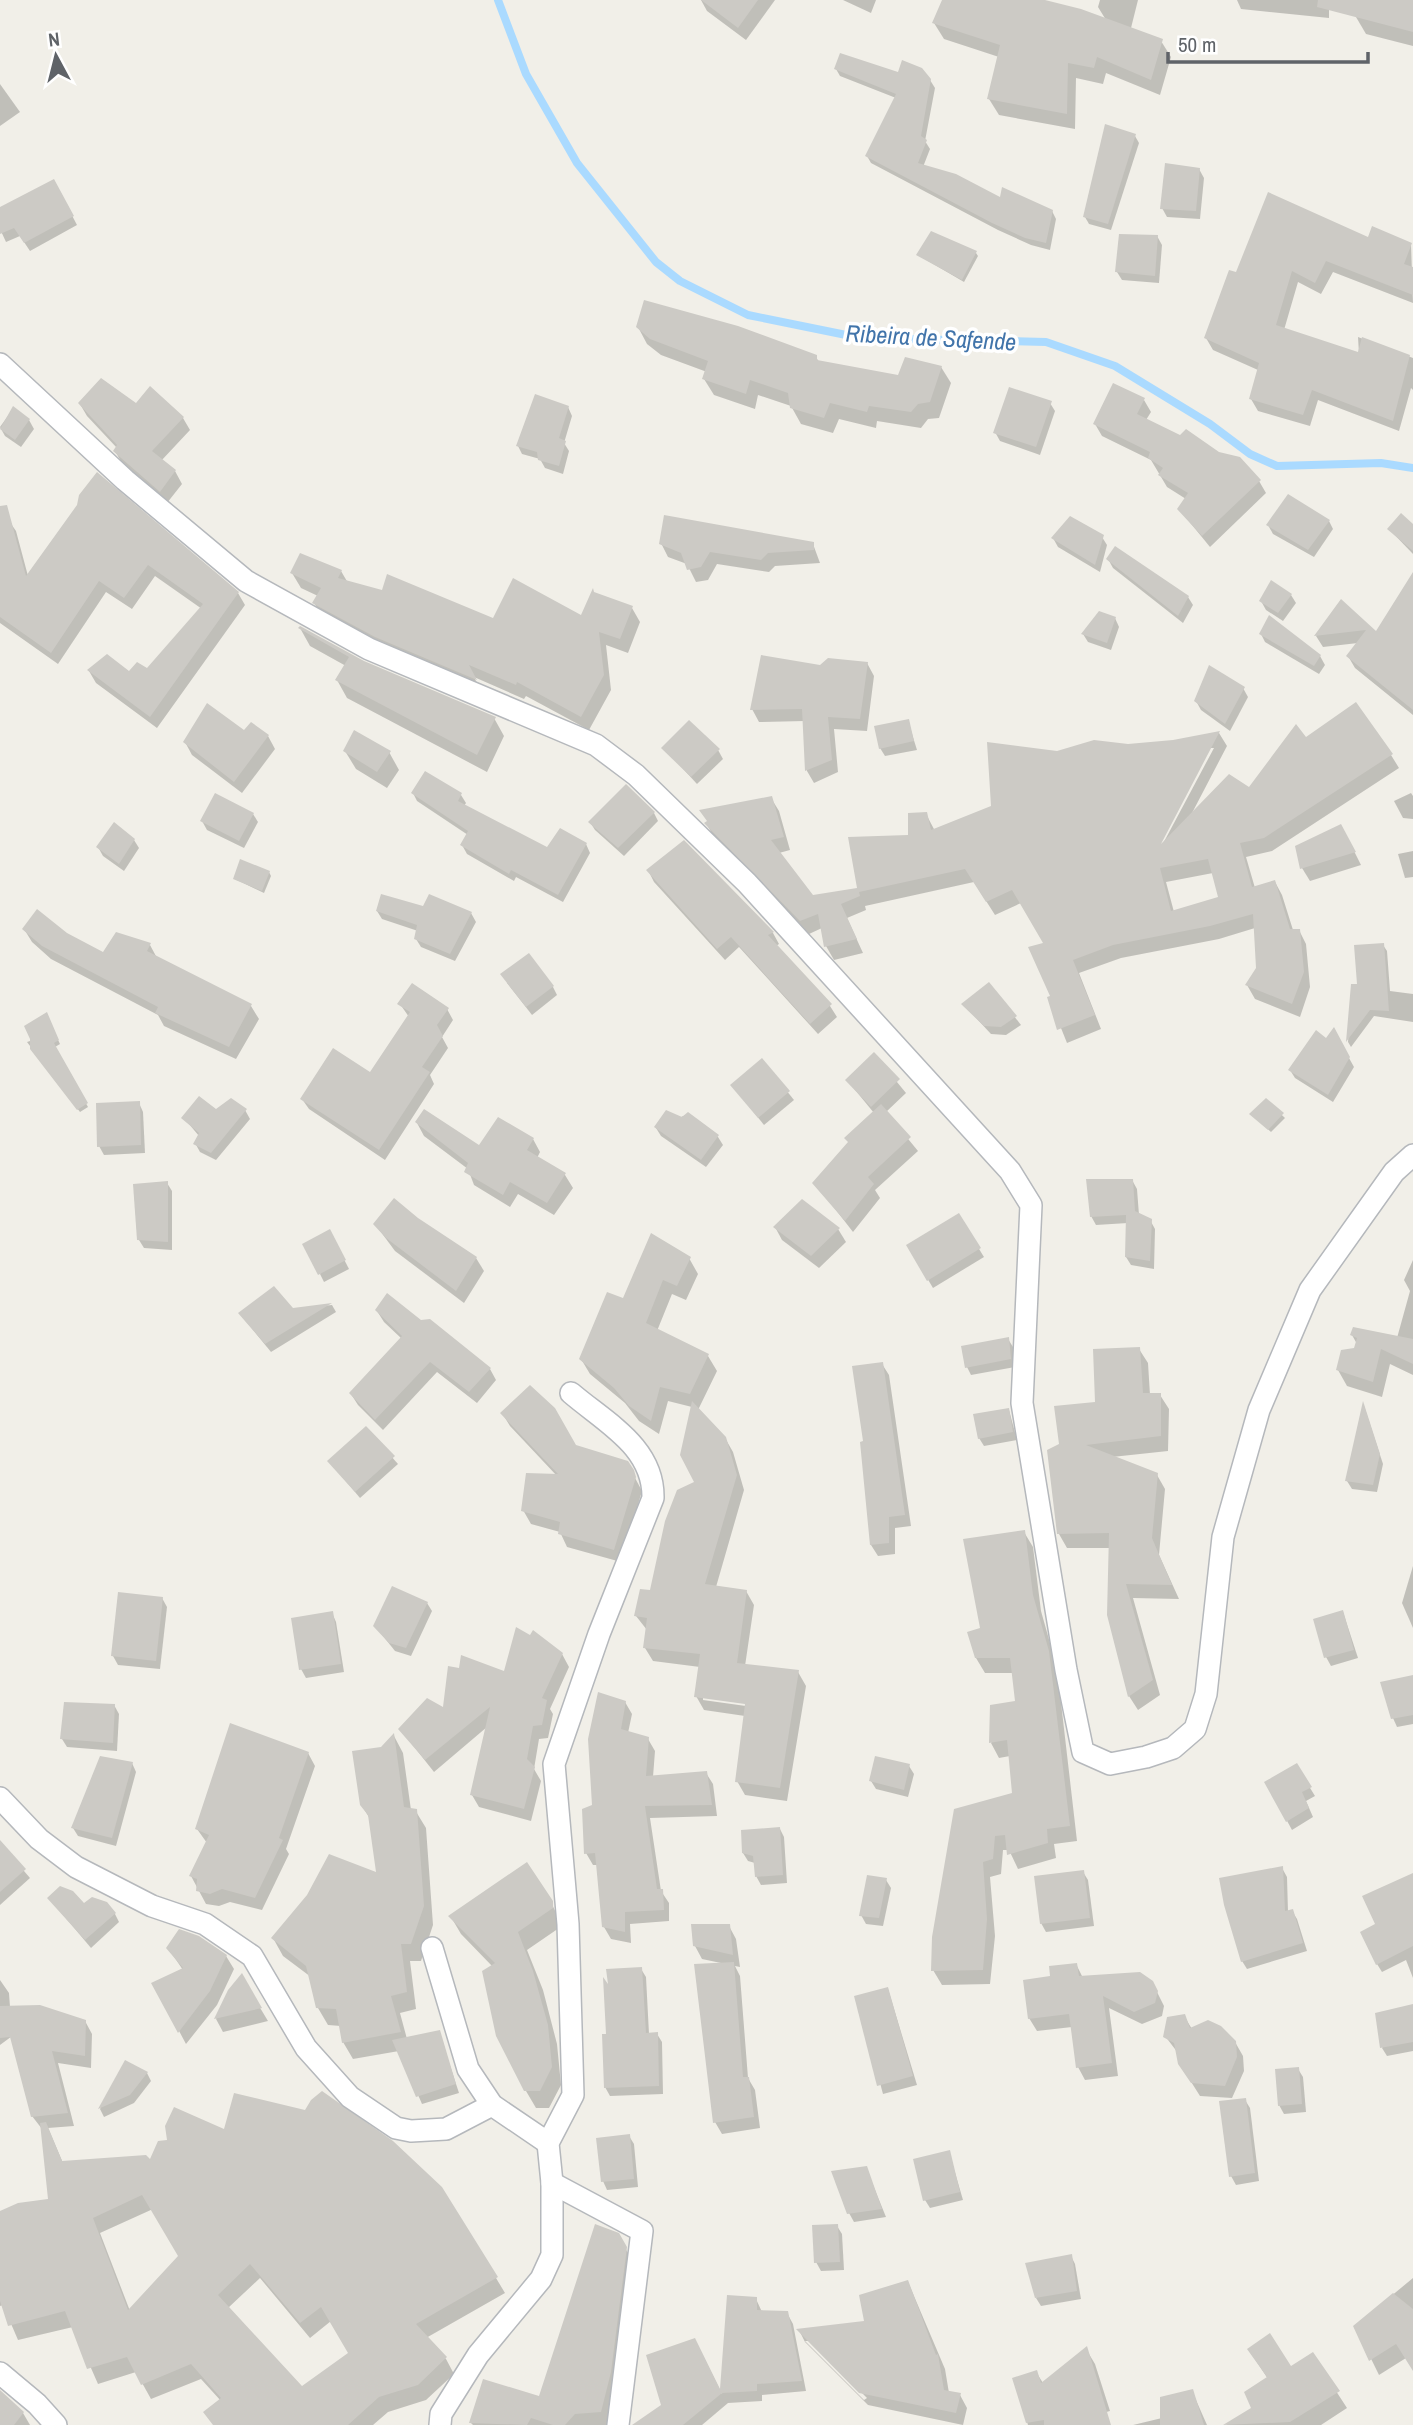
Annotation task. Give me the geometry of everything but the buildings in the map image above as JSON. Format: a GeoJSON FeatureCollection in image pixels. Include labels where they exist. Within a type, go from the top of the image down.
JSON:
{"type":"FeatureCollection","features":[{"type":"Feature","properties":{"kind":"street"},"geometry":{"type":"LineString","coordinates":[[0,364],[125,480],[246,581],[369,649],[596,745],[636,775],[747,883],[1010,1171],[1031,1205],[1022,1404],[1066,1670],[1083,1752],[1110,1764],[1146,1757],[1173,1748],[1195,1729],[1206,1694],[1223,1537],[1259,1410],[1310,1290],[1394,1172],[1413,1155]]}},
{"type":"Feature","properties":{"kind":"street"},"geometry":{"type":"LineString","coordinates":[[440,2425],[441,2414],[478,2355],[541,2279],[552,2255],[552,2183],[548,2143],[573,2095],[568,1924],[554,1764],[599,1634],[653,1498],[654,1478],[642,1453],[571,1393]]}},
{"type":"Feature","properties":{"kind":"street"},"geometry":{"type":"LineString","coordinates":[[0,1798],[39,1839],[76,1867],[152,1906],[205,1924],[252,1956],[306,2048],[350,2097],[396,2128],[411,2131],[446,2129],[492,2105]]}},
{"type":"Feature","properties":{"kind":"street"},"geometry":{"type":"LineString","coordinates":[[432,1948],[468,2069],[492,2105],[548,2143]]}},
{"type":"Feature","properties":{"kind":"street"},"geometry":{"type":"LineString","coordinates":[[552,2183],[642,2231],[618,2425]]}},
{"type":"Feature","properties":{"kind":"street"},"geometry":{"type":"LineString","coordinates":[[0,2373],[37,2404],[56,2425]]}},
{"type":"Feature","properties":{"kind":"waterway","name":"Ribeira de Safende"},"geometry":{"type":"LineString","coordinates":[[498,0],[526,74],[577,163],[656,262],[680,281],[748,315],[861,338],[1046,342],[1115,366],[1210,424],[1250,454],[1277,466],[1381,463],[1413,468]]}}]}
